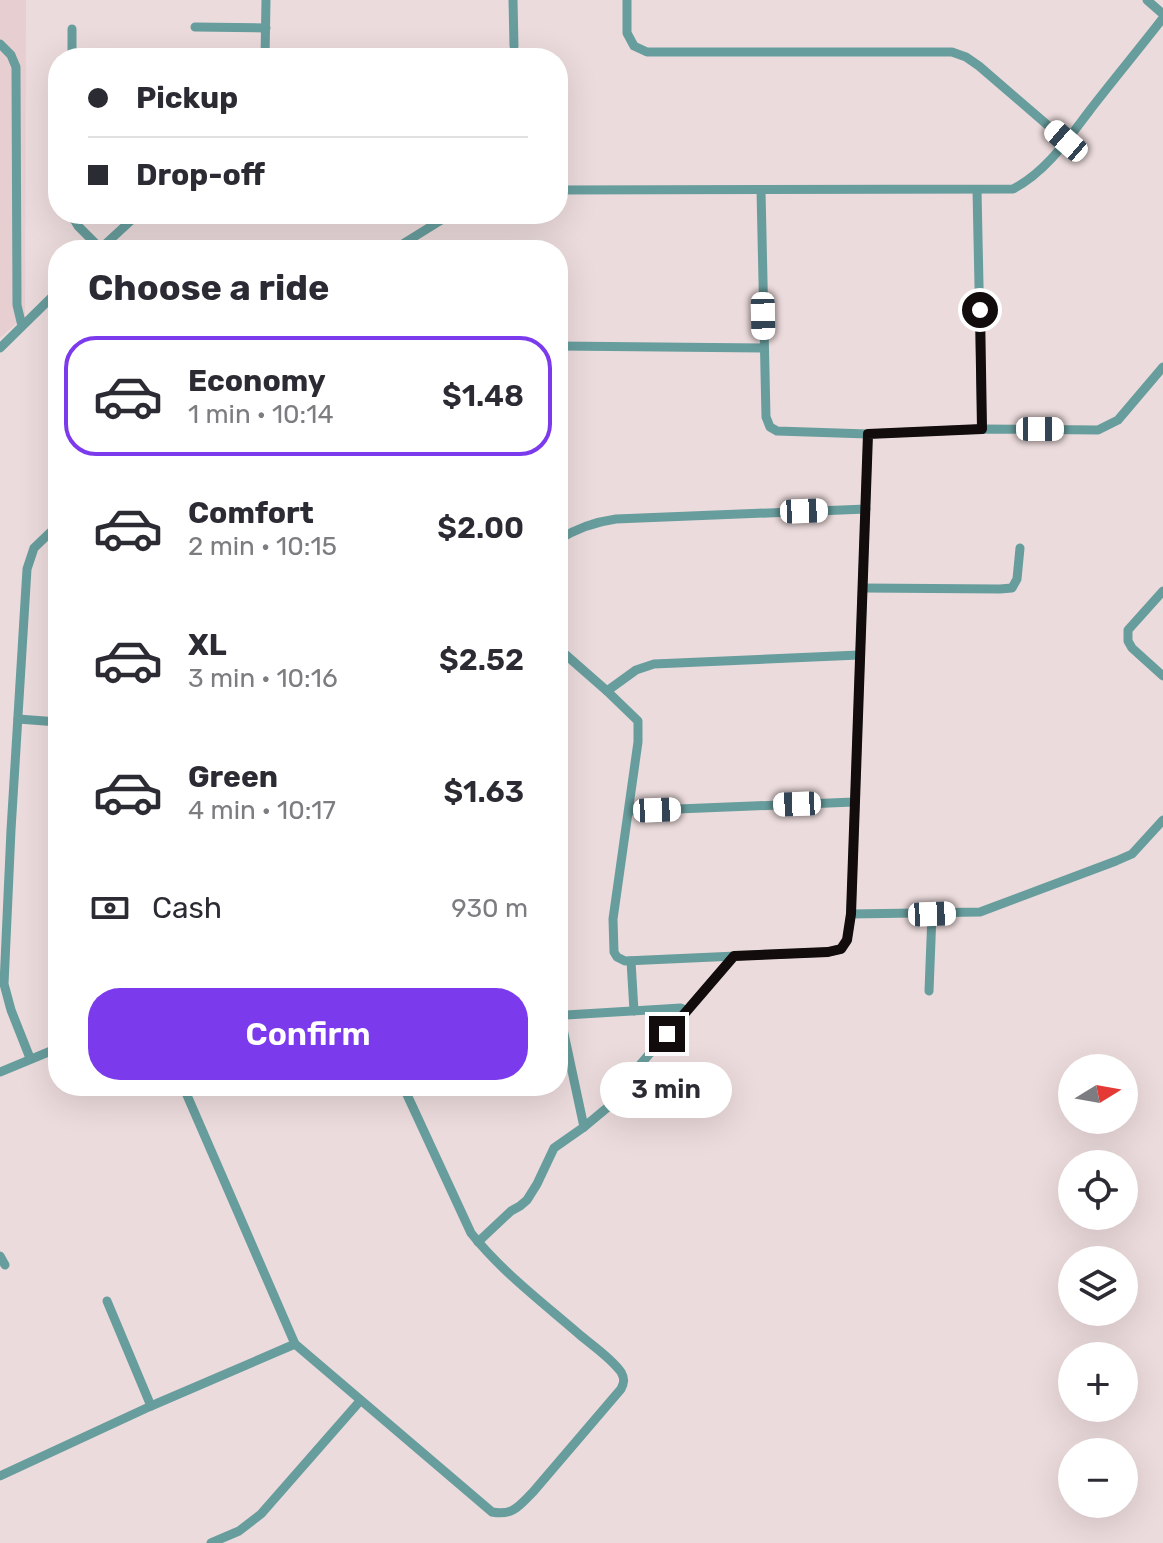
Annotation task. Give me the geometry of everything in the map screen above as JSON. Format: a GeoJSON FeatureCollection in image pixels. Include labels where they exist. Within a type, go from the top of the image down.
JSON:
{"type":"FeatureCollection","features":[{"type":"Feature","properties":{"kind":"street"},"geometry":{"type":"LineString","coordinates":[[265,48],[266,0]]}},
{"type":"Feature","properties":{"kind":"street"},"geometry":{"type":"LineString","coordinates":[[513,0],[514,46]]}},
{"type":"Feature","properties":{"kind":"street"},"geometry":{"type":"LineString","coordinates":[[627,0],[627,33],[634,46],[647,52],[952,52],[979,66],[1066,141]]}},
{"type":"Feature","properties":{"kind":"street"},"geometry":{"type":"LineString","coordinates":[[568,190],[1013,189],[1027,182],[1066,141],[1163,16],[1147,0]]}},
{"type":"Feature","properties":{"kind":"street"},"geometry":{"type":"LineString","coordinates":[[195,27],[266,28]]}},
{"type":"Feature","properties":{"kind":"street"},"geometry":{"type":"LineString","coordinates":[[72,29],[72,48]]}},
{"type":"Feature","properties":{"kind":"street"},"geometry":{"type":"LineString","coordinates":[[0,44],[11,55],[16,67],[17,305],[22,326]]}},
{"type":"Feature","properties":{"kind":"street"},"geometry":{"type":"LineString","coordinates":[[761,190],[766,417],[770,427],[777,431],[868,434],[982,429],[1098,430],[1118,420],[1163,367]]}},
{"type":"Feature","properties":{"kind":"street"},"geometry":{"type":"LineString","coordinates":[[977,190],[982,429]]}},
{"type":"Feature","properties":{"kind":"street"},"geometry":{"type":"LineString","coordinates":[[77,224],[91,240]]}},
{"type":"Feature","properties":{"kind":"street"},"geometry":{"type":"LineString","coordinates":[[110,240],[127,224]]}},
{"type":"Feature","properties":{"kind":"street"},"geometry":{"type":"LineString","coordinates":[[409,240],[435,224]]}},
{"type":"Feature","properties":{"kind":"street"},"geometry":{"type":"LineString","coordinates":[[0,348],[48,304]]}},
{"type":"Feature","properties":{"kind":"street"},"geometry":{"type":"LineString","coordinates":[[568,346],[763,348]]}},
{"type":"Feature","properties":{"kind":"street"},"geometry":{"type":"LineString","coordinates":[[568,657],[638,721],[638,742],[613,919],[614,952],[617,957],[631,961],[841,949],[847,940],[851,914],[868,434]]}},
{"type":"Feature","properties":{"kind":"street"},"geometry":{"type":"LineString","coordinates":[[568,534],[598,521],[616,519],[866,509]]}},
{"type":"Feature","properties":{"kind":"street"},"geometry":{"type":"LineString","coordinates":[[30,1058],[4,984],[27,569],[34,548],[48,535]]}},
{"type":"Feature","properties":{"kind":"street"},"geometry":{"type":"LineString","coordinates":[[863,588],[1012,588],[1017,579],[1020,548]]}},
{"type":"Feature","properties":{"kind":"street"},"geometry":{"type":"LineString","coordinates":[[1163,591],[1128,630],[1132,648],[1163,676]]}},
{"type":"Feature","properties":{"kind":"street"},"geometry":{"type":"LineString","coordinates":[[607,691],[636,670],[654,664],[859,655]]}},
{"type":"Feature","properties":{"kind":"street"},"geometry":{"type":"LineString","coordinates":[[18,719],[48,721]]}},
{"type":"Feature","properties":{"kind":"street"},"geometry":{"type":"LineString","coordinates":[[629,811],[854,802]]}},
{"type":"Feature","properties":{"kind":"street"},"geometry":{"type":"LineString","coordinates":[[851,914],[980,912],[1132,854],[1163,820]]}},
{"type":"Feature","properties":{"kind":"street"},"geometry":{"type":"LineString","coordinates":[[929,991],[932,914]]}},
{"type":"Feature","properties":{"kind":"street"},"geometry":{"type":"LineString","coordinates":[[478,1242],[527,1200],[554,1148],[608,1107],[626,1081],[734,956]]}},
{"type":"Feature","properties":{"kind":"street"},"geometry":{"type":"LineString","coordinates":[[631,961],[634,1011]]}},
{"type":"Feature","properties":{"kind":"street"},"geometry":{"type":"LineString","coordinates":[[568,1014],[681,1008],[687,1011]]}},
{"type":"Feature","properties":{"kind":"street"},"geometry":{"type":"LineString","coordinates":[[568,1049],[584,1127]]}},
{"type":"Feature","properties":{"kind":"street"},"geometry":{"type":"LineString","coordinates":[[0,1072],[48,1052]]}},
{"type":"Feature","properties":{"kind":"street"},"geometry":{"type":"LineString","coordinates":[[187,1096],[295,1344],[492,1512],[503,1514],[517,1508],[533,1492],[621,1389],[623,1375],[503,1268],[471,1233],[408,1096]]}},
{"type":"Feature","properties":{"kind":"street"},"geometry":{"type":"LineString","coordinates":[[107,1301],[151,1406]]}},
{"type":"Feature","properties":{"kind":"street"},"geometry":{"type":"LineString","coordinates":[[0,1461],[3,1474],[295,1344]]}},
{"type":"Feature","properties":{"kind":"street"},"geometry":{"type":"LineString","coordinates":[[211,1543],[251,1524],[360,1401]]}},
{"type":"Feature","properties":{"kind":"shaded area"},"geometry":{"type":"Polygon","coordinates":[[[0,0],[26,0],[25,316],[0,338],[0,0]]]}},
{"type":"Feature","properties":{"kind":"route"},"geometry":{"type":"LineString","coordinates":[[667,1034],[734,956],[828,952],[841,949],[847,940],[851,914],[868,434],[982,429],[980,310]]}}]}
